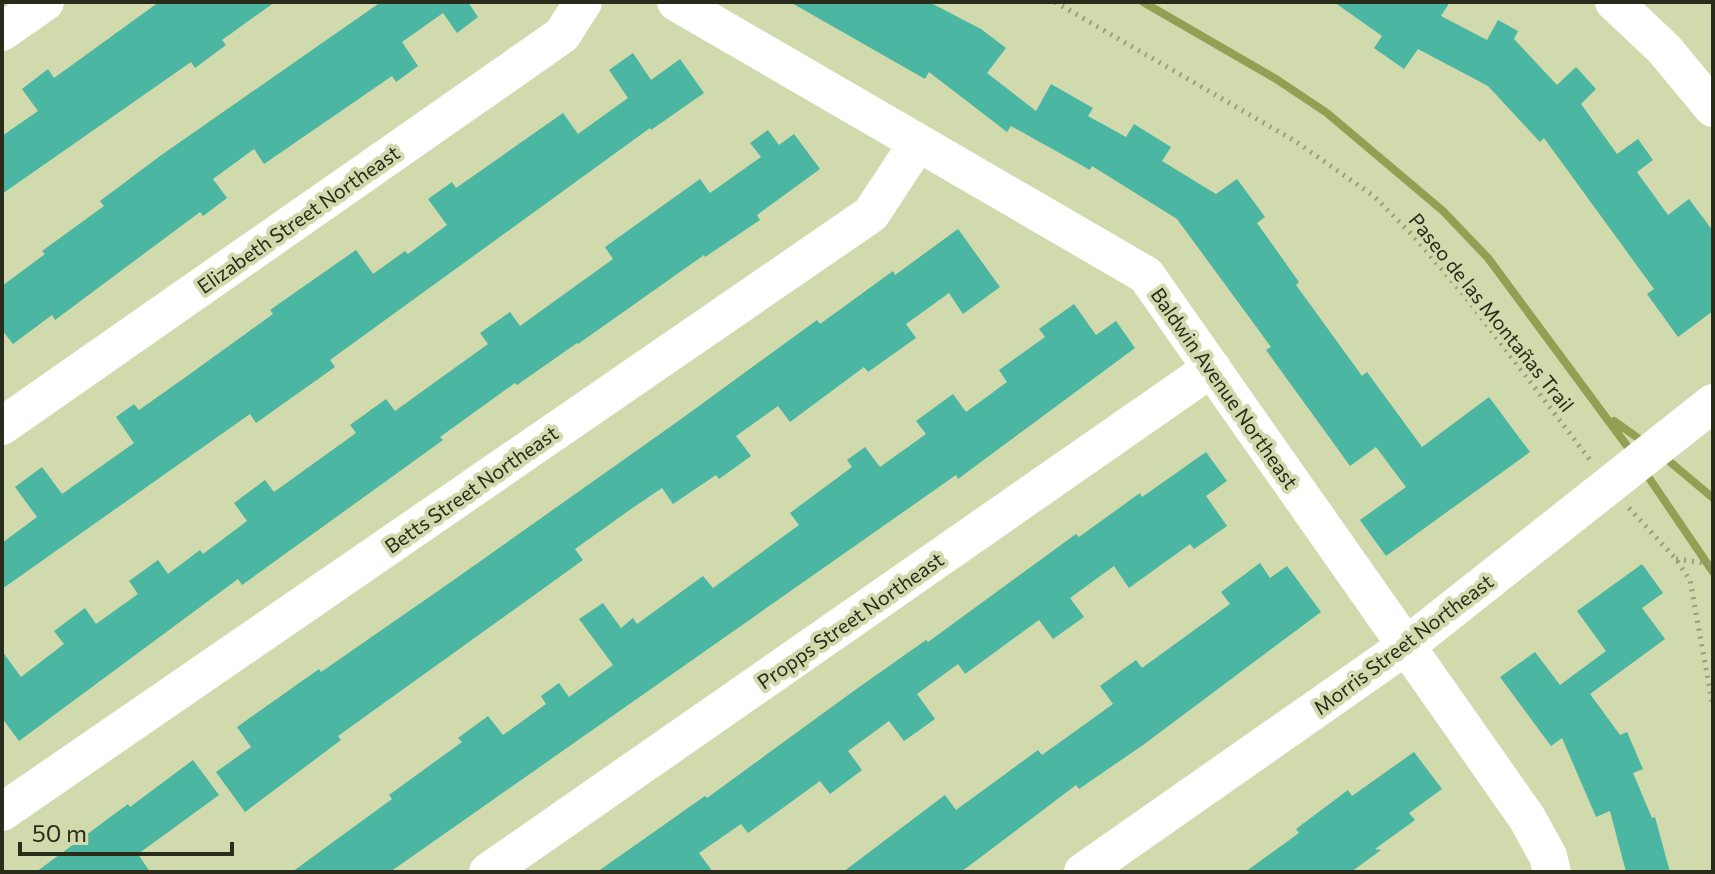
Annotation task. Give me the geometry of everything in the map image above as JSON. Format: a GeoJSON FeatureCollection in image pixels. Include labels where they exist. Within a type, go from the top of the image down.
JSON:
{"type":"FeatureCollection","features":[{"type":"Feature","properties":{"kind":"street"},"geometry":{"type":"LineString","coordinates":[[2,32],[45,2]]}},
{"type":"Feature","properties":{"kind":"street","name":"Elizabeth Street Northeast"},"geometry":{"type":"LineString","coordinates":[[2,426],[562,35],[583,2]]}},
{"type":"Feature","properties":{"kind":"street","name":"Baldwin Avenue Northeast"},"geometry":{"type":"LineString","coordinates":[[676,2],[1146,275],[1527,818],[1548,856],[1552,872]]}},
{"type":"Feature","properties":{"kind":"street"},"geometry":{"type":"LineString","coordinates":[[1614,2],[1664,49],[1713,108]]}},
{"type":"Feature","properties":{"kind":"street","name":"Betts Street Northeast"},"geometry":{"type":"LineString","coordinates":[[2,812],[871,214],[917,144]]}},
{"type":"Feature","properties":{"kind":"street","name":"Propps Street Northeast"},"geometry":{"type":"LineString","coordinates":[[488,872],[1212,368]]}},
{"type":"Feature","properties":{"kind":"street","name":"Morris Street Northeast"},"geometry":{"type":"LineString","coordinates":[[1083,872],[1406,646],[1713,403]]}},
{"type":"Feature","properties":{"kind":"path","name":"Paseo de las Montañas Trail"},"geometry":{"type":"LineString","coordinates":[[1055,2],[1295,141],[1375,197],[1415,238],[1619,477],[1690,580],[1713,707]]}},
{"type":"Feature","properties":{"kind":"path"},"geometry":{"type":"LineString","coordinates":[[1676,559],[1713,564]]}},
{"type":"Feature","properties":{"kind":"building"},"geometry":{"type":"Polygon","coordinates":[[[159,2],[275,2],[222,40],[226,45],[195,68],[191,62],[2,194],[2,136],[38,111],[22,89],[48,69],[54,78],[159,2]]]}},
{"type":"Feature","properties":{"kind":"building"},"geometry":{"type":"Polygon","coordinates":[[[381,2],[468,2],[478,17],[457,33],[443,13],[402,42],[418,66],[396,82],[392,76],[264,164],[254,149],[213,179],[227,198],[203,216],[200,212],[55,320],[52,315],[13,344],[2,330],[2,286],[45,254],[42,251],[104,206],[100,201],[160,156],[381,2]]]}},
{"type":"Feature","properties":{"kind":"building"},"geometry":{"type":"Polygon","coordinates":[[[790,2],[929,2],[981,29],[1006,48],[987,73],[1036,111],[1051,84],[1093,108],[1088,116],[1126,137],[1134,124],[1171,147],[1162,161],[1216,194],[1237,179],[1265,217],[1257,223],[1299,282],[1296,285],[1362,376],[1367,372],[1422,447],[1489,397],[1530,452],[1386,556],[1360,520],[1406,487],[1376,447],[1350,466],[1266,350],[1271,347],[1177,219],[1092,166],[1090,170],[1011,126],[1007,132],[929,72],[925,79],[790,2]]]}},
{"type":"Feature","properties":{"kind":"building"},"geometry":{"type":"Polygon","coordinates":[[[1334,2],[1450,2],[1441,16],[1487,40],[1498,20],[1518,31],[1514,39],[1557,85],[1576,67],[1596,89],[1581,104],[1617,154],[1638,139],[1653,160],[1637,172],[1668,215],[1689,199],[1713,231],[1713,311],[1678,337],[1647,294],[1654,289],[1544,138],[1540,142],[1488,86],[1418,49],[1404,69],[1374,48],[1382,36],[1334,2]]]}},
{"type":"Feature","properties":{"kind":"building"},"geometry":{"type":"Polygon","coordinates":[[[633,53],[651,80],[680,59],[704,93],[650,128],[330,360],[335,367],[256,423],[250,414],[2,589],[2,543],[37,517],[15,487],[42,467],[62,494],[134,443],[116,417],[134,404],[139,410],[273,314],[270,310],[356,250],[373,274],[405,251],[408,254],[447,225],[428,199],[452,182],[456,188],[563,113],[578,134],[628,98],[609,70],[633,53]]]}},
{"type":"Feature","properties":{"kind":"building"},"geometry":{"type":"Polygon","coordinates":[[[768,130],[779,145],[794,134],[820,169],[757,215],[760,220],[704,255],[517,385],[515,383],[440,437],[443,440],[389,479],[242,585],[238,579],[19,741],[2,718],[2,651],[21,677],[64,644],[54,631],[85,608],[96,624],[138,594],[129,581],[158,560],[168,574],[200,550],[203,554],[247,521],[234,503],[265,480],[274,492],[356,433],[350,425],[386,399],[395,411],[488,344],[480,333],[510,312],[520,326],[613,259],[605,247],[700,179],[710,193],[761,157],[750,143],[768,130]]]}},
{"type":"Feature","properties":{"kind":"building"},"geometry":{"type":"Polygon","coordinates":[[[958,229],[1000,287],[963,314],[949,293],[906,324],[916,338],[868,372],[864,367],[790,422],[778,406],[736,436],[751,456],[719,479],[716,475],[673,504],[662,488],[631,509],[575,549],[583,560],[338,736],[341,740],[245,812],[216,772],[251,747],[237,727],[448,584],[817,320],[820,324],[958,229]]]}},
{"type":"Feature","properties":{"kind":"building"},"geometry":{"type":"Polygon","coordinates":[[[1074,304],[1096,335],[1116,321],[1135,348],[958,479],[956,475],[390,872],[292,872],[392,799],[389,795],[462,742],[458,738],[488,716],[503,735],[546,704],[541,696],[559,683],[569,697],[613,665],[579,619],[603,603],[621,628],[633,618],[637,624],[703,576],[713,588],[799,525],[790,513],[852,467],[847,460],[865,447],[880,467],[926,434],[916,421],[953,394],[966,412],[1007,382],[999,370],[1045,337],[1039,329],[1074,304]]]}},
{"type":"Feature","properties":{"kind":"building"},"geometry":{"type":"Polygon","coordinates":[[[1206,452],[1227,481],[1206,496],[1227,526],[1194,549],[1190,544],[1129,588],[1114,566],[1070,598],[1084,617],[1053,639],[1039,620],[965,674],[958,664],[917,694],[935,719],[904,741],[889,721],[848,751],[862,770],[830,794],[820,781],[748,833],[741,824],[699,853],[713,872],[597,872],[705,796],[707,798],[1076,534],[1079,537],[1140,493],[1142,497],[1206,452]]]}},
{"type":"Feature","properties":{"kind":"building"},"geometry":{"type":"Polygon","coordinates":[[[1260,563],[1270,578],[1287,566],[1321,612],[1143,745],[1079,789],[1076,785],[961,872],[843,872],[945,795],[956,810],[1038,750],[1042,755],[1113,704],[1100,686],[1136,660],[1142,668],[1230,604],[1221,592],[1260,563]]]}},
{"type":"Feature","properties":{"kind":"building"},"geometry":{"type":"Polygon","coordinates":[[[1642,564],[1663,593],[1642,608],[1665,639],[1590,694],[1620,735],[1627,732],[1643,769],[1633,773],[1652,818],[1655,817],[1670,872],[1626,872],[1610,811],[1596,817],[1562,738],[1551,746],[1500,677],[1535,652],[1560,685],[1606,651],[1577,611],[1642,564]]]}},
{"type":"Feature","properties":{"kind":"building"},"geometry":{"type":"Polygon","coordinates":[[[1414,752],[1442,789],[1409,813],[1415,820],[1375,849],[1381,850],[1351,872],[1245,872],[1299,833],[1296,829],[1348,790],[1352,796],[1414,752]]]}},
{"type":"Feature","properties":{"kind":"building"},"geometry":{"type":"Polygon","coordinates":[[[193,760],[219,795],[138,854],[150,872],[36,872],[128,804],[130,807],[193,760]]]}},
{"type":"Feature","properties":{"kind":"waterway"},"geometry":{"type":"LineString","coordinates":[[1143,2],[1276,79],[1327,113],[1443,211],[1488,258],[1633,454]]}},
{"type":"Feature","properties":{"kind":"waterway"},"geometry":{"type":"LineString","coordinates":[[1614,421],[1645,443]]}},
{"type":"Feature","properties":{"kind":"waterway"},"geometry":{"type":"LineString","coordinates":[[1663,456],[1713,498]]}},
{"type":"Feature","properties":{"kind":"waterway"},"geometry":{"type":"LineString","coordinates":[[1645,472],[1713,572]]}}]}
